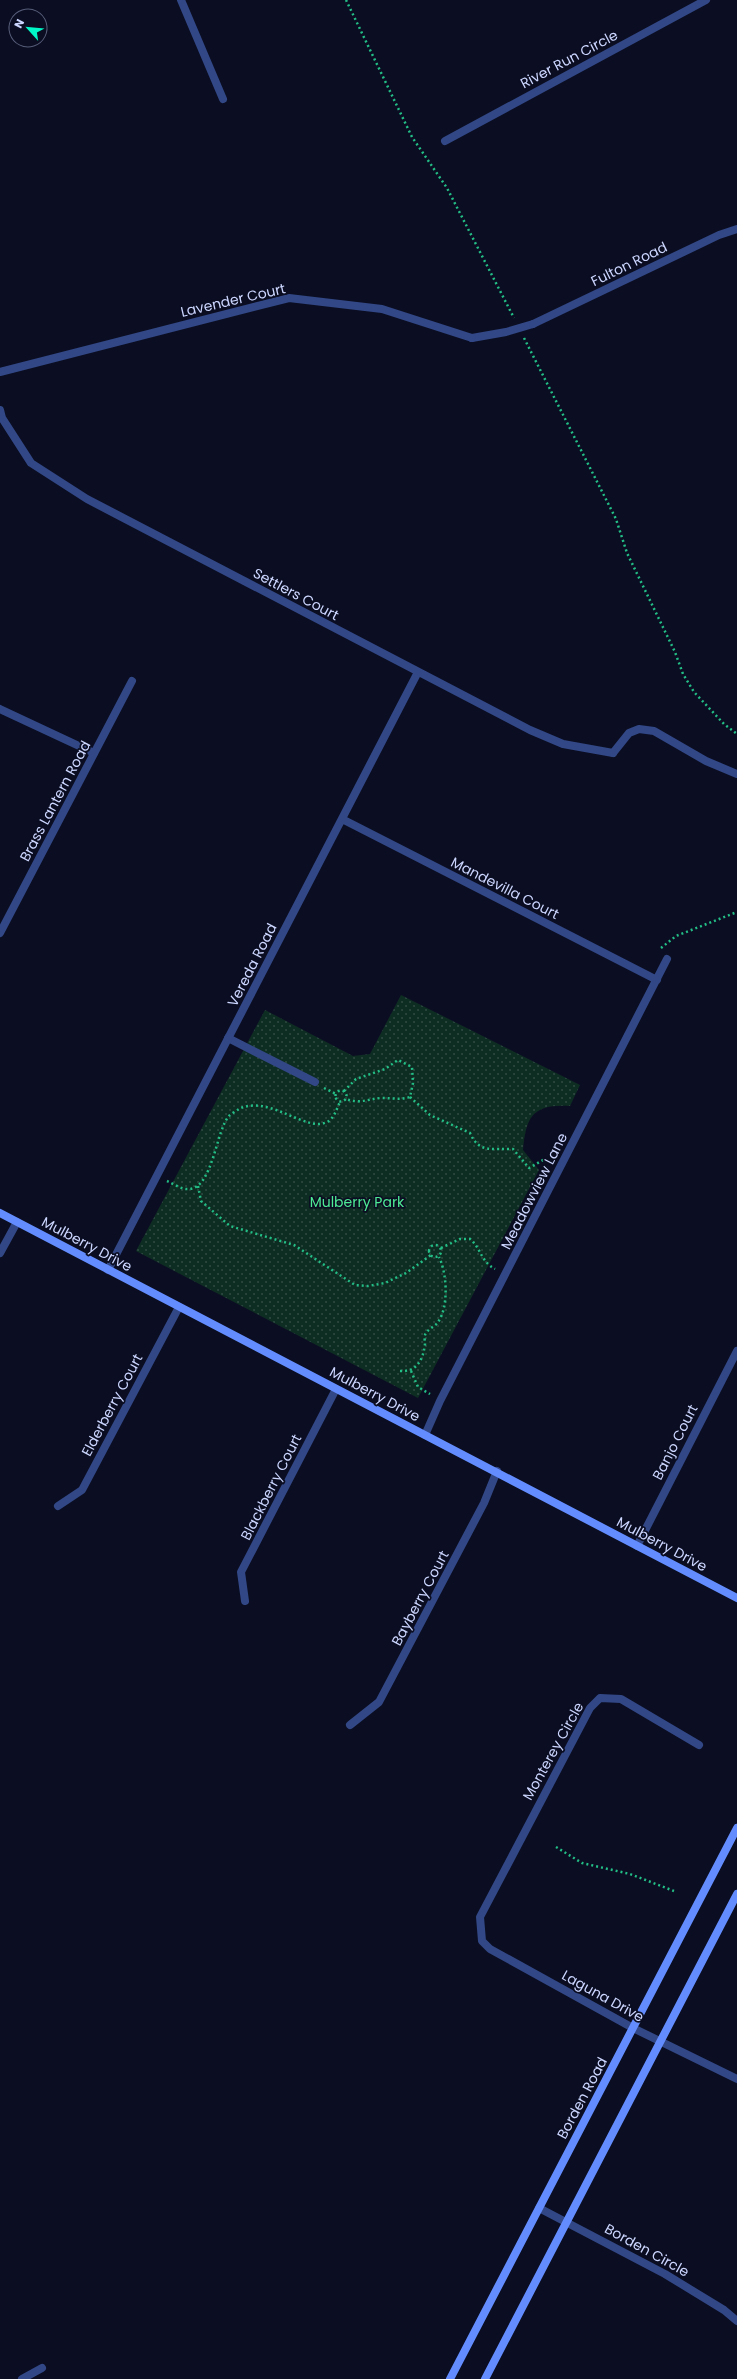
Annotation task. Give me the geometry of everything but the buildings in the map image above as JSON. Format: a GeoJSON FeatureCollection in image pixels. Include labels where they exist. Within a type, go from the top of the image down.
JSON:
{"type":"FeatureCollection","features":[{"type":"Feature","properties":{"kind":"main road","name":"Mulberry Drive"},"geometry":{"type":"LineString","coordinates":[[0,1213],[336,1389],[497,1471],[737,1598]]}},
{"type":"Feature","properties":{"kind":"main road","name":"Borden Road"},"geometry":{"type":"LineString","coordinates":[[450,2379],[737,1828]]}},
{"type":"Feature","properties":{"kind":"main road"},"geometry":{"type":"LineString","coordinates":[[485,2379],[737,1894]]}},
{"type":"Feature","properties":{"kind":"street"},"geometry":{"type":"LineString","coordinates":[[181,0],[223,99]]}},
{"type":"Feature","properties":{"kind":"street","name":"River Run Circle"},"geometry":{"type":"LineString","coordinates":[[444,141],[706,0]]}},
{"type":"Feature","properties":{"kind":"street","name":"Fulton Road"},"geometry":{"type":"LineString","coordinates":[[472,338],[519,329],[533,324],[719,235],[737,229]]}},
{"type":"Feature","properties":{"kind":"street","name":"Lavender Court"},"geometry":{"type":"LineString","coordinates":[[0,372],[289,298],[382,309],[472,338]]}},
{"type":"Feature","properties":{"kind":"street","name":"Settlers Court"},"geometry":{"type":"LineString","coordinates":[[0,410],[2,418],[31,463],[87,499],[530,730],[563,744],[613,753],[629,734],[639,729],[654,731],[706,761],[737,774]]}},
{"type":"Feature","properties":{"kind":"street","name":"Vereda Road"},"geometry":{"type":"LineString","coordinates":[[108,1270],[418,672]]}},
{"type":"Feature","properties":{"kind":"street","name":"Brass Lantern Road"},"geometry":{"type":"LineString","coordinates":[[0,933],[132,681]]}},
{"type":"Feature","properties":{"kind":"street"},"geometry":{"type":"LineString","coordinates":[[0,709],[94,754]]}},
{"type":"Feature","properties":{"kind":"street","name":"Mandevilla Court"},"geometry":{"type":"LineString","coordinates":[[342,819],[657,980]]}},
{"type":"Feature","properties":{"kind":"street","name":"Meadowview Lane"},"geometry":{"type":"LineString","coordinates":[[425,1435],[440,1401],[667,959]]}},
{"type":"Feature","properties":{"kind":"street"},"geometry":{"type":"LineString","coordinates":[[228,1038],[315,1082]]}},
{"type":"Feature","properties":{"kind":"street"},"geometry":{"type":"LineString","coordinates":[[0,1253],[17,1222]]}},
{"type":"Feature","properties":{"kind":"street","name":"Elderberry Court"},"geometry":{"type":"LineString","coordinates":[[58,1506],[82,1490],[179,1306]]}},
{"type":"Feature","properties":{"kind":"street","name":"Banjo Court"},"geometry":{"type":"LineString","coordinates":[[637,1546],[737,1351]]}},
{"type":"Feature","properties":{"kind":"street","name":"Blackberry Court"},"geometry":{"type":"LineString","coordinates":[[245,1601],[241,1572],[336,1389]]}},
{"type":"Feature","properties":{"kind":"street","name":"Bayberry Court"},"geometry":{"type":"LineString","coordinates":[[350,1725],[379,1702],[484,1502],[497,1471]]}},
{"type":"Feature","properties":{"kind":"street","name":"Monterey Circle"},"geometry":{"type":"LineString","coordinates":[[480,1917],[590,1708],[600,1698],[621,1699],[699,1745]]}},
{"type":"Feature","properties":{"kind":"street","name":"Laguna Drive"},"geometry":{"type":"LineString","coordinates":[[480,1917],[482,1941],[490,1949],[633,2028],[737,2080]]}},
{"type":"Feature","properties":{"kind":"street","name":"Borden Circle"},"geometry":{"type":"LineString","coordinates":[[539,2208],[567,2221],[665,2274],[724,2310],[737,2321]]}},
{"type":"Feature","properties":{"kind":"street"},"geometry":{"type":"LineString","coordinates":[[22,2379],[42,2368]]}},
{"type":"Feature","properties":{"kind":"path"},"geometry":{"type":"LineString","coordinates":[[346,0],[412,137],[447,188],[616,519],[627,553],[675,652],[683,674],[694,692],[724,724],[737,734]]}},
{"type":"Feature","properties":{"kind":"path"},"geometry":{"type":"LineString","coordinates":[[659,952],[663,945],[676,936],[737,912]]}},
{"type":"Feature","properties":{"kind":"path"},"geometry":{"type":"LineString","coordinates":[[340,1102],[337,1099],[336,1094],[340,1090],[344,1091],[356,1079],[385,1069],[398,1060],[412,1067],[414,1082],[410,1097]]}},
{"type":"Feature","properties":{"kind":"path"},"geometry":{"type":"LineString","coordinates":[[344,1091],[347,1096],[346,1099]]}},
{"type":"Feature","properties":{"kind":"path"},"geometry":{"type":"LineString","coordinates":[[410,1097],[430,1115],[470,1133],[474,1143],[483,1149],[513,1149],[529,1168],[543,1160],[561,1165]]}},
{"type":"Feature","properties":{"kind":"path"},"geometry":{"type":"LineString","coordinates":[[410,1097],[402,1100],[381,1098],[361,1103],[346,1099],[340,1102],[328,1122],[322,1124],[304,1121],[256,1105],[239,1109],[228,1116],[215,1155],[198,1186],[201,1201],[230,1226],[294,1245],[354,1284],[368,1286],[385,1283],[406,1273],[431,1256],[439,1257]]}},
{"type":"Feature","properties":{"kind":"path"},"geometry":{"type":"LineString","coordinates":[[157,1176],[184,1189],[190,1189],[198,1186]]}},
{"type":"Feature","properties":{"kind":"path"},"geometry":{"type":"LineString","coordinates":[[441,1248],[460,1239],[470,1239],[476,1244],[482,1258],[491,1267],[506,1274]]}},
{"type":"Feature","properties":{"kind":"path"},"geometry":{"type":"LineString","coordinates":[[431,1256],[429,1250],[431,1246],[438,1245],[441,1248]]}},
{"type":"Feature","properties":{"kind":"path"},"geometry":{"type":"LineString","coordinates":[[400,1371],[411,1371],[417,1367],[421,1359],[424,1335],[438,1323],[443,1313],[443,1270],[439,1257],[441,1254],[441,1248]]}},
{"type":"Feature","properties":{"kind":"path"},"geometry":{"type":"LineString","coordinates":[[411,1371],[418,1387],[440,1401]]}},
{"type":"Feature","properties":{"kind":"path"},"geometry":{"type":"LineString","coordinates":[[556,1847],[582,1863],[630,1874],[674,1891]]}},
{"type":"Feature","properties":{"kind":"green space","name":"Mulberry Park"},"geometry":{"type":"Polygon","coordinates":[[[401,995],[580,1085],[570,1106],[547,1107],[534,1114],[529,1121],[526,1128],[523,1150],[539,1170],[418,1398],[136,1251],[265,1010],[353,1056],[370,1054],[401,995]]]}}]}
